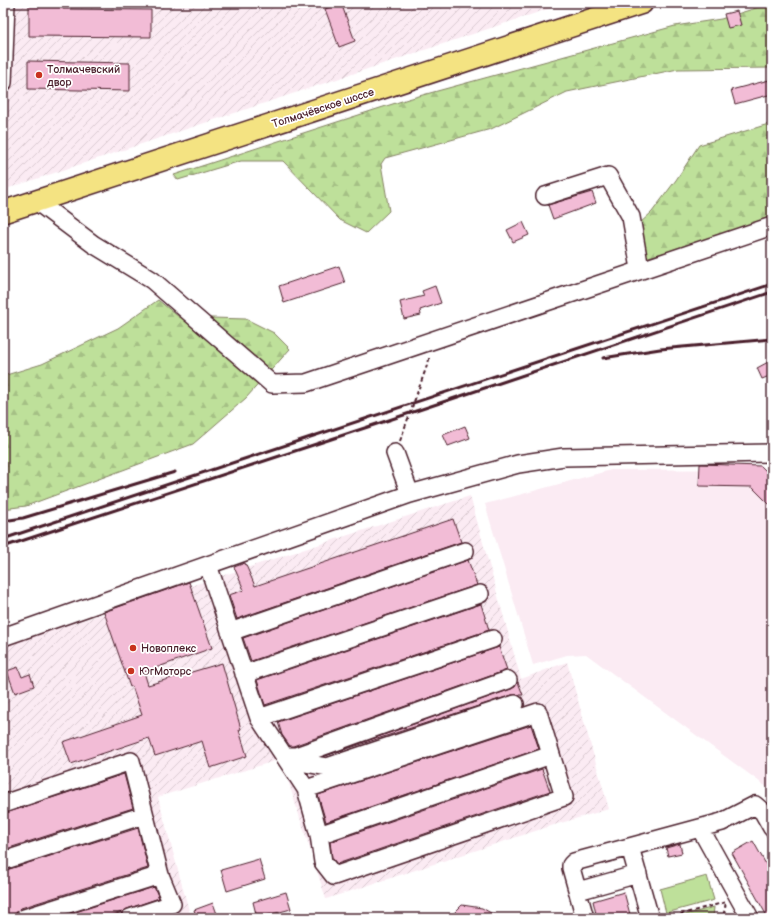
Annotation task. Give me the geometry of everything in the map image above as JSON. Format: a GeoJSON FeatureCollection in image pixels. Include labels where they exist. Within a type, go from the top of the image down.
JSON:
{"type":"FeatureCollection","features":[{"type":"Feature","properties":{"kind":"main road","name":"Толмачёвское шоссе"},"geometry":{"type":"LineString","coordinates":[[3,212],[642,3]]}},
{"type":"Feature","properties":{"kind":"street"},"geometry":{"type":"LineString","coordinates":[[3,83],[6,3]]}},
{"type":"Feature","properties":{"kind":"street"},"geometry":{"type":"LineString","coordinates":[[545,196],[608,176],[631,217],[640,269]]}},
{"type":"Feature","properties":{"kind":"street"},"geometry":{"type":"LineString","coordinates":[[36,201],[92,244],[152,280],[272,384],[306,383],[640,269],[772,226]]}},
{"type":"Feature","properties":{"kind":"street"},"geometry":{"type":"LineString","coordinates":[[395,453],[410,494]]}},
{"type":"Feature","properties":{"kind":"street"},"geometry":{"type":"LineString","coordinates":[[3,637],[410,494],[518,464],[564,457],[772,453]]}},
{"type":"Feature","properties":{"kind":"street"},"geometry":{"type":"LineString","coordinates":[[230,632],[465,551]]}},
{"type":"Feature","properties":{"kind":"street"},"geometry":{"type":"LineString","coordinates":[[208,565],[259,718],[290,756],[306,789],[319,835],[323,862],[334,876],[564,797],[538,712],[306,789]]}},
{"type":"Feature","properties":{"kind":"street"},"geometry":{"type":"LineString","coordinates":[[244,674],[480,594]]}},
{"type":"Feature","properties":{"kind":"street"},"geometry":{"type":"LineString","coordinates":[[259,718],[494,639]]}},
{"type":"Feature","properties":{"kind":"street"},"geometry":{"type":"LineString","coordinates":[[290,756],[508,680]]}},
{"type":"Feature","properties":{"kind":"street"},"geometry":{"type":"LineString","coordinates":[[290,756],[305,763],[327,767],[515,704]]}},
{"type":"Feature","properties":{"kind":"street"},"geometry":{"type":"LineString","coordinates":[[319,835],[551,755]]}},
{"type":"Feature","properties":{"kind":"street"},"geometry":{"type":"LineString","coordinates":[[3,804],[131,761],[160,875],[172,904],[130,918]]}},
{"type":"Feature","properties":{"kind":"street"},"geometry":{"type":"LineString","coordinates":[[585,918],[571,868],[571,865],[574,862],[722,822],[755,805],[763,812],[772,828]]}},
{"type":"Feature","properties":{"kind":"street"},"geometry":{"type":"LineString","coordinates":[[3,861],[144,815]]}},
{"type":"Feature","properties":{"kind":"street"},"geometry":{"type":"LineString","coordinates":[[700,828],[750,918]]}},
{"type":"Feature","properties":{"kind":"street"},"geometry":{"type":"LineString","coordinates":[[630,847],[650,918]]}},
{"type":"Feature","properties":{"kind":"street"},"geometry":{"type":"LineString","coordinates":[[578,891],[638,874]]}},
{"type":"Feature","properties":{"kind":"street"},"geometry":{"type":"LineString","coordinates":[[24,918],[160,875]]}},
{"type":"Feature","properties":{"kind":"path"},"geometry":{"type":"LineString","coordinates":[[395,453],[429,360],[429,341]]}},
{"type":"Feature","properties":{"kind":"path"},"geometry":{"type":"LineString","coordinates":[[667,918],[726,902],[723,918]]}},
{"type":"Feature","properties":{"kind":"shaded area"},"geometry":{"type":"Polygon","coordinates":[[[3,3],[566,3],[3,190],[3,3]]]}},
{"type":"Feature","properties":{"kind":"shaded area"},"geometry":{"type":"Polygon","coordinates":[[[772,469],[772,791],[586,654],[567,655],[533,665],[485,504],[611,470],[772,469]]]}},
{"type":"Feature","properties":{"kind":"shaded area"},"geometry":{"type":"Polygon","coordinates":[[[470,496],[521,679],[567,662],[609,809],[554,825],[326,899],[281,759],[158,797],[191,918],[3,918],[3,799],[8,797],[3,781],[3,646],[470,496]]]}},
{"type":"Feature","properties":{"kind":"green space"},"geometry":{"type":"Polygon","coordinates":[[[772,3],[772,68],[678,69],[567,92],[491,129],[385,158],[381,164],[389,211],[366,233],[340,220],[283,161],[241,161],[178,180],[174,175],[408,99],[675,26],[721,19],[772,3]]]}},
{"type":"Feature","properties":{"kind":"green space"},"geometry":{"type":"Polygon","coordinates":[[[772,123],[772,216],[728,236],[648,257],[625,237],[652,212],[676,180],[699,145],[772,123]]]}},
{"type":"Feature","properties":{"kind":"green space"},"geometry":{"type":"Polygon","coordinates":[[[158,300],[179,317],[246,319],[274,333],[290,349],[246,398],[193,444],[26,506],[3,509],[3,376],[42,364],[118,328],[158,300]]]}},
{"type":"Feature","properties":{"kind":"green space"},"geometry":{"type":"Polygon","coordinates":[[[707,876],[714,900],[666,913],[660,889],[707,876]]]}},
{"type":"Feature","properties":{"kind":"green space"},"geometry":{"type":"Polygon","coordinates":[[[714,907],[713,918],[674,918],[714,907]]]}},
{"type":"Feature","properties":{"kind":"building"},"geometry":{"type":"Polygon","coordinates":[[[29,3],[63,3],[63,9],[151,10],[151,37],[29,36],[29,3]]]}},
{"type":"Feature","properties":{"kind":"building"},"geometry":{"type":"Polygon","coordinates":[[[341,3],[355,41],[339,47],[325,9],[341,3]]]}},
{"type":"Feature","properties":{"kind":"building"},"geometry":{"type":"Polygon","coordinates":[[[737,11],[741,25],[728,28],[724,14],[737,11]]]}},
{"type":"Feature","properties":{"kind":"building"},"geometry":{"type":"Polygon","coordinates":[[[28,61],[130,63],[130,91],[28,89],[28,61]]]}},
{"type":"Feature","properties":{"kind":"building"},"geometry":{"type":"Polygon","coordinates":[[[769,80],[772,94],[735,104],[731,90],[769,80]]]}},
{"type":"Feature","properties":{"kind":"building"},"geometry":{"type":"Polygon","coordinates":[[[592,192],[596,203],[553,219],[548,205],[592,192]]]}},
{"type":"Feature","properties":{"kind":"building"},"geometry":{"type":"Polygon","coordinates":[[[523,222],[529,235],[513,242],[507,230],[523,222]]]}},
{"type":"Feature","properties":{"kind":"building"},"geometry":{"type":"Polygon","coordinates":[[[339,266],[345,283],[284,303],[279,286],[339,266]]]}},
{"type":"Feature","properties":{"kind":"building"},"geometry":{"type":"Polygon","coordinates":[[[435,286],[441,303],[420,310],[421,315],[404,319],[400,302],[424,296],[422,291],[435,286]]]}},
{"type":"Feature","properties":{"kind":"building"},"geometry":{"type":"Polygon","coordinates":[[[772,360],[772,375],[762,379],[757,368],[772,360]]]}},
{"type":"Feature","properties":{"kind":"building"},"geometry":{"type":"Polygon","coordinates":[[[465,426],[470,438],[448,446],[443,435],[465,426]]]}},
{"type":"Feature","properties":{"kind":"building"},"geometry":{"type":"Polygon","coordinates":[[[700,464],[761,466],[772,477],[772,507],[752,487],[699,486],[700,464]]]}},
{"type":"Feature","properties":{"kind":"building"},"geometry":{"type":"Polygon","coordinates":[[[453,519],[461,542],[237,619],[229,595],[244,590],[234,567],[245,563],[255,586],[453,519]]]}},
{"type":"Feature","properties":{"kind":"building"},"geometry":{"type":"Polygon","coordinates":[[[468,560],[477,585],[251,661],[243,638],[468,560]]]}},
{"type":"Feature","properties":{"kind":"building"},"geometry":{"type":"Polygon","coordinates":[[[189,582],[212,648],[144,672],[148,685],[222,663],[241,729],[239,730],[247,756],[210,768],[202,741],[155,756],[149,738],[71,764],[63,742],[142,715],[132,686],[130,687],[104,612],[189,582]]]}},
{"type":"Feature","properties":{"kind":"building"},"geometry":{"type":"Polygon","coordinates":[[[481,604],[489,630],[265,705],[257,680],[481,604]]]}},
{"type":"Feature","properties":{"kind":"building"},"geometry":{"type":"Polygon","coordinates":[[[499,647],[507,670],[293,746],[290,746],[282,735],[278,722],[499,647]]]}},
{"type":"Feature","properties":{"kind":"building"},"geometry":{"type":"Polygon","coordinates":[[[18,667],[22,677],[30,674],[34,686],[15,693],[7,671],[18,667]]]}},
{"type":"Feature","properties":{"kind":"building"},"geometry":{"type":"Polygon","coordinates":[[[518,682],[523,695],[512,695],[325,756],[511,689],[515,687],[518,682]]]}},
{"type":"Feature","properties":{"kind":"building"},"geometry":{"type":"Polygon","coordinates":[[[531,725],[539,749],[326,822],[318,795],[531,725]]]}},
{"type":"Feature","properties":{"kind":"building"},"geometry":{"type":"Polygon","coordinates":[[[542,769],[550,791],[337,864],[332,858],[330,842],[542,769]]]}},
{"type":"Feature","properties":{"kind":"building"},"geometry":{"type":"Polygon","coordinates":[[[124,774],[133,808],[3,850],[3,814],[124,774]]]}},
{"type":"Feature","properties":{"kind":"building"},"geometry":{"type":"Polygon","coordinates":[[[138,828],[148,868],[21,908],[15,914],[3,918],[3,871],[138,828]]]}},
{"type":"Feature","properties":{"kind":"building"},"geometry":{"type":"Polygon","coordinates":[[[753,841],[772,875],[772,918],[768,918],[732,853],[753,841]]]}},
{"type":"Feature","properties":{"kind":"building"},"geometry":{"type":"Polygon","coordinates":[[[680,844],[682,853],[668,856],[666,848],[680,844]]]}},
{"type":"Feature","properties":{"kind":"building"},"geometry":{"type":"Polygon","coordinates":[[[259,859],[265,879],[227,891],[221,870],[259,859]]]}},
{"type":"Feature","properties":{"kind":"building"},"geometry":{"type":"Polygon","coordinates":[[[154,887],[159,898],[105,918],[57,918],[154,887]]]}},
{"type":"Feature","properties":{"kind":"building"},"geometry":{"type":"Polygon","coordinates":[[[286,892],[291,909],[257,918],[253,902],[286,892]]]}},
{"type":"Feature","properties":{"kind":"building"},"geometry":{"type":"Polygon","coordinates":[[[624,892],[631,918],[597,918],[593,901],[624,892]]]}},
{"type":"Feature","properties":{"kind":"building"},"geometry":{"type":"Polygon","coordinates":[[[213,903],[217,914],[197,918],[194,910],[213,903]]]}},
{"type":"Feature","properties":{"kind":"building"},"geometry":{"type":"Polygon","coordinates":[[[462,905],[482,908],[500,918],[449,918],[462,905]]]}},
{"type":"Feature","properties":{"kind":"railway"},"geometry":{"type":"LineString","coordinates":[[3,539],[772,284]]}},
{"type":"Feature","properties":{"kind":"railway"},"geometry":{"type":"LineString","coordinates":[[3,547],[772,292]]}},
{"type":"Feature","properties":{"kind":"railway"},"geometry":{"type":"LineString","coordinates":[[603,358],[660,349],[772,339]]}},
{"type":"Feature","properties":{"kind":"railway"},"geometry":{"type":"LineString","coordinates":[[3,521],[23,518],[175,472]]}},
{"type":"Feature","properties":{"kind":"place","name":"Толмачевский двор"},"geometry":{"type":"Point","coordinates":[39,75]}},
{"type":"Feature","properties":{"kind":"place","name":"Новоплекс"},"geometry":{"type":"Point","coordinates":[133,648]}},
{"type":"Feature","properties":{"kind":"place","name":"ЮгМоторс"},"geometry":{"type":"Point","coordinates":[131,671]}}]}
